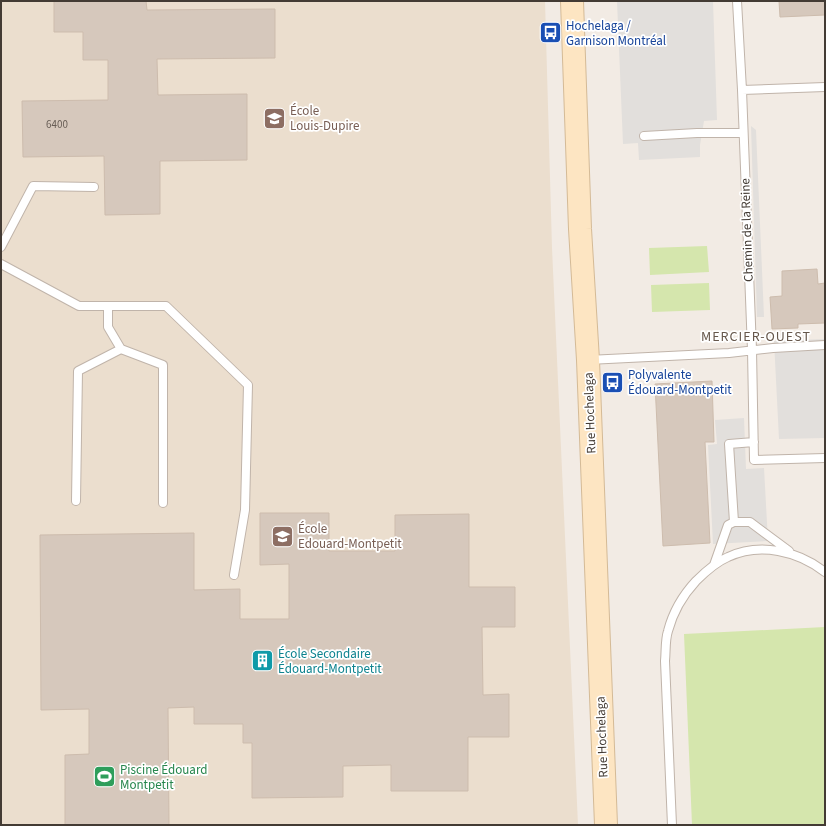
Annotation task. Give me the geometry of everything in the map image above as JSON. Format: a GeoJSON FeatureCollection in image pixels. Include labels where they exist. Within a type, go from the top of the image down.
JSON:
{"type":"FeatureCollection","features":[{"type":"Feature","properties":{"kind":"main road","name":"Rue Hochelaga"},"geometry":{"type":"LineString","coordinates":[[572,1],[580,229],[588,360],[606,825]]}},
{"type":"Feature","properties":{"kind":"lane","name":"Chemin de la Reine"},"geometry":{"type":"LineString","coordinates":[[737,1],[744,133],[752,350],[754,460],[825,458]]}},
{"type":"Feature","properties":{"kind":"lane"},"geometry":{"type":"LineString","coordinates":[[742,90],[825,87]]}},
{"type":"Feature","properties":{"kind":"lane"},"geometry":{"type":"LineString","coordinates":[[644,136],[697,133],[744,133]]}},
{"type":"Feature","properties":{"kind":"lane"},"geometry":{"type":"LineString","coordinates":[[1,247],[33,186],[94,187]]}},
{"type":"Feature","properties":{"kind":"lane"},"geometry":{"type":"LineString","coordinates":[[1,264],[79,306],[166,306],[248,385],[245,510],[234,575]]}},
{"type":"Feature","properties":{"kind":"lane"},"geometry":{"type":"LineString","coordinates":[[108,307],[108,327],[121,349],[162,364],[163,503]]}},
{"type":"Feature","properties":{"kind":"lane"},"geometry":{"type":"LineString","coordinates":[[588,360],[729,353],[773,348],[825,345]]}},
{"type":"Feature","properties":{"kind":"lane"},"geometry":{"type":"LineString","coordinates":[[76,501],[78,371],[121,349]]}},
{"type":"Feature","properties":{"kind":"lane"},"geometry":{"type":"LineString","coordinates":[[734,522],[729,444],[754,442]]}},
{"type":"Feature","properties":{"kind":"lane"},"geometry":{"type":"LineString","coordinates":[[714,565],[728,525],[734,522],[750,522],[794,555]]}},
{"type":"Feature","properties":{"kind":"lane"},"geometry":{"type":"LineString","coordinates":[[672,825],[665,661],[668,631],[680,601],[691,587],[714,565],[727,557],[743,551],[762,549],[779,551],[794,555],[815,564],[825,572]]}},
{"type":"Feature","properties":{"kind":"shaded area","name":"École Edouard-Montpetit"},"geometry":{"type":"Polygon","coordinates":[[[1,1],[545,1],[552,248],[578,825],[1,825],[1,1]]]}},
{"type":"Feature","properties":{"kind":"shaded area"},"geometry":{"type":"Polygon","coordinates":[[[617,1],[713,1],[717,120],[704,121],[700,145],[700,157],[639,160],[638,143],[623,144],[617,1]]]}},
{"type":"Feature","properties":{"kind":"shaded area"},"geometry":{"type":"Polygon","coordinates":[[[751,126],[756,130],[764,317],[757,317],[751,126]]]}},
{"type":"Feature","properties":{"kind":"shaded area"},"geometry":{"type":"Polygon","coordinates":[[[825,339],[825,438],[779,439],[774,341],[825,339]]]}},
{"type":"Feature","properties":{"kind":"shaded area"},"geometry":{"type":"Polygon","coordinates":[[[744,418],[746,469],[764,468],[768,541],[713,544],[708,445],[717,444],[715,420],[744,418]]]}},
{"type":"Feature","properties":{"kind":"green space"},"geometry":{"type":"Polygon","coordinates":[[[707,246],[709,272],[650,275],[649,248],[707,246]]]}},
{"type":"Feature","properties":{"kind":"green space"},"geometry":{"type":"Polygon","coordinates":[[[709,283],[710,310],[652,312],[651,285],[709,283]]]}},
{"type":"Feature","properties":{"kind":"green space"},"geometry":{"type":"Polygon","coordinates":[[[825,627],[825,825],[692,825],[684,634],[825,627]]]}},
{"type":"Feature","properties":{"kind":"building"},"geometry":{"type":"Polygon","coordinates":[[[54,1],[146,1],[147,10],[275,9],[275,58],[157,59],[158,95],[247,94],[247,160],[160,161],[160,214],[105,215],[104,156],[23,157],[22,101],[108,100],[108,60],[83,60],[83,32],[54,32],[54,1]]]}},
{"type":"Feature","properties":{"kind":"building"},"geometry":{"type":"Polygon","coordinates":[[[779,1],[825,1],[825,15],[780,17],[779,1]]]}},
{"type":"Feature","properties":{"kind":"building"},"geometry":{"type":"Polygon","coordinates":[[[817,269],[818,284],[825,283],[825,323],[798,324],[798,328],[772,329],[770,297],[782,296],[782,271],[817,269]]]}},
{"type":"Feature","properties":{"kind":"building"},"geometry":{"type":"Polygon","coordinates":[[[712,381],[714,442],[705,442],[710,543],[663,546],[655,384],[712,381]]]}},
{"type":"Feature","properties":{"kind":"building","name":"École Secondaire Édouard-Montpetit"},"geometry":{"type":"Polygon","coordinates":[[[260,513],[329,513],[329,551],[395,551],[395,515],[469,514],[469,587],[515,587],[515,627],[482,627],[483,695],[509,694],[509,737],[468,737],[468,791],[391,791],[391,765],[343,766],[343,797],[252,798],[252,743],[243,743],[243,724],[194,724],[194,707],[168,708],[169,825],[65,825],[65,755],[89,754],[89,709],[41,710],[40,535],[194,533],[194,590],[240,589],[240,619],[289,619],[289,564],[260,565],[260,513]]]}},
{"type":"Feature","properties":{"kind":"place","name":"Hochelaga / Garnison Montréal"},"geometry":{"type":"Point","coordinates":[550,33]}},
{"type":"Feature","properties":{"kind":"place","name":"École Louis-Dupire"},"geometry":{"type":"Point","coordinates":[275,118]}},
{"type":"Feature","properties":{"kind":"place","name":"Polyvalente Édouard-Montpetit"},"geometry":{"type":"Point","coordinates":[612,382]}},
{"type":"Feature","properties":{"kind":"place","name":"École Edouard-Montpetit"},"geometry":{"type":"Point","coordinates":[283,536]}},
{"type":"Feature","properties":{"kind":"place","name":"École Secondaire Édouard-Montpetit"},"geometry":{"type":"Point","coordinates":[262,661]}},
{"type":"Feature","properties":{"kind":"place","name":"Piscine Édouard Montpetit"},"geometry":{"type":"Point","coordinates":[104,777]}},
{"type":"Feature","properties":{"kind":"district","name":"MERCIER-OUEST"},"geometry":{"type":"Point","coordinates":[756,337]}}]}
